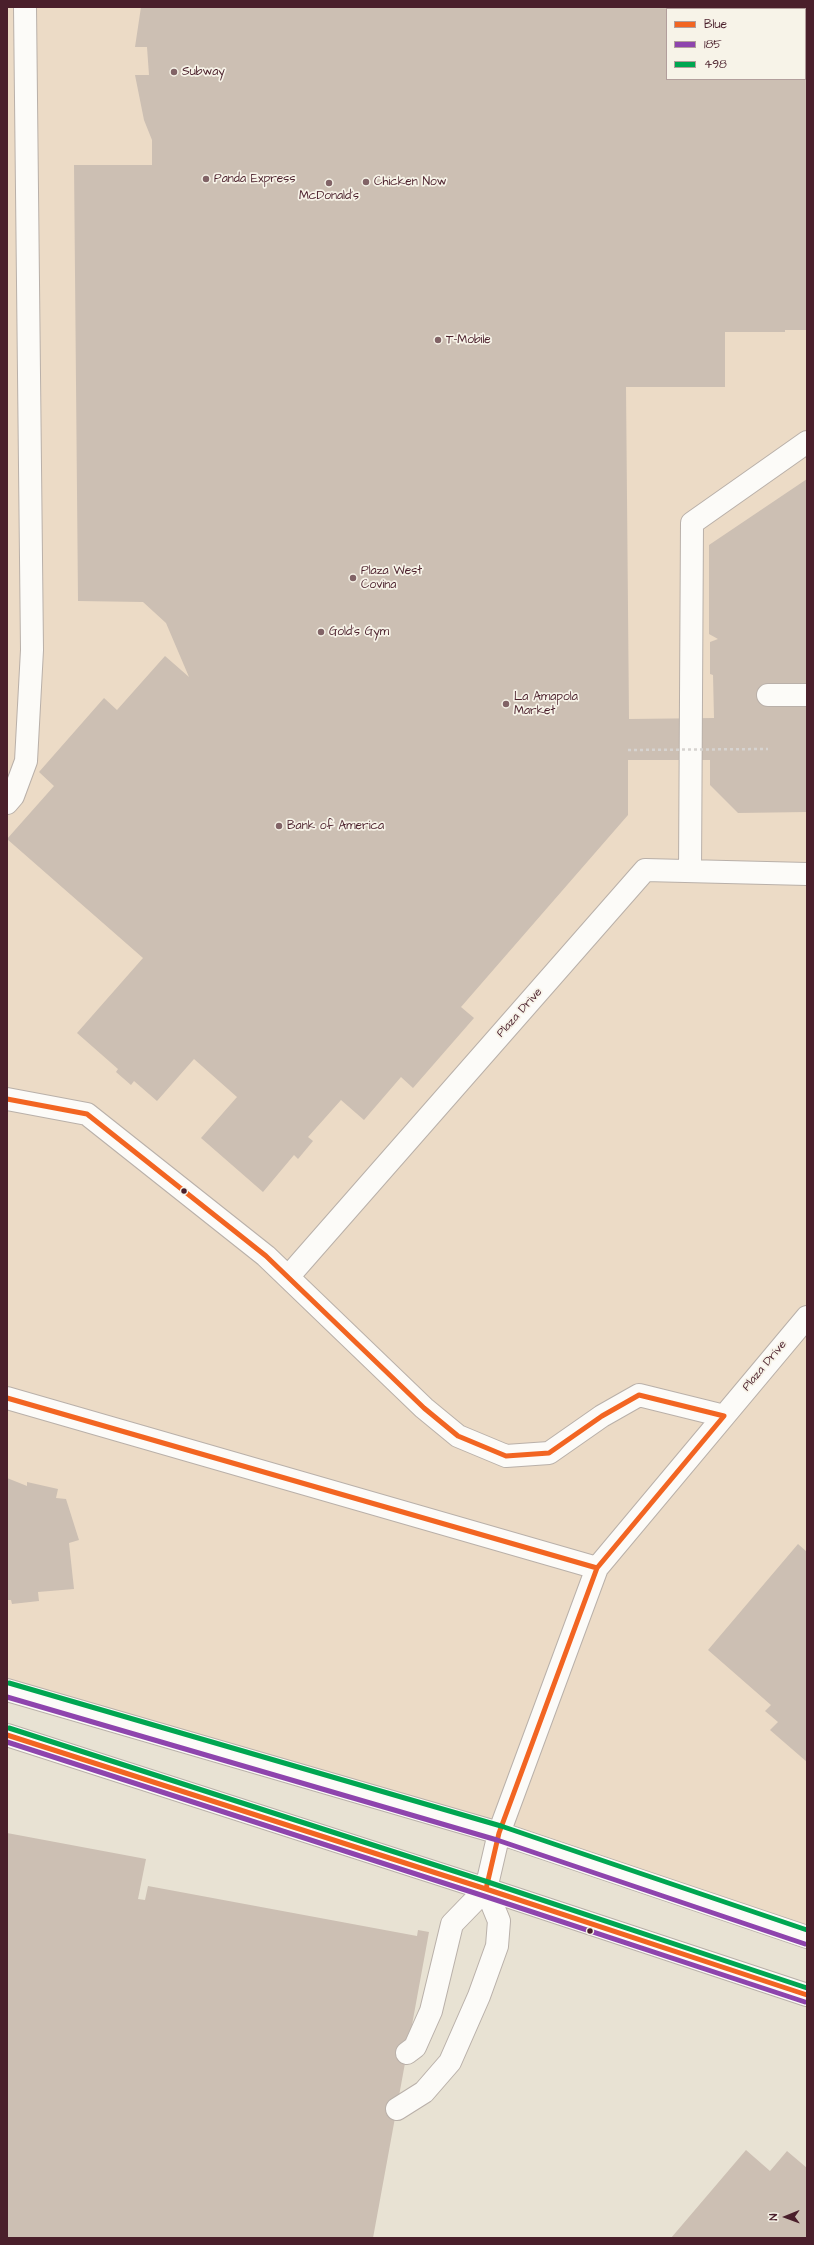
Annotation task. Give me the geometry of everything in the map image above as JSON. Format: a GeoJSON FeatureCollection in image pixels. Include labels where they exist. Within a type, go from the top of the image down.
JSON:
{"type":"FeatureCollection","features":[{"type":"Feature","properties":{"kind":"main road"},"geometry":{"type":"LineString","coordinates":[[7,803],[13,796],[26,761],[32,650],[25,7]]}},
{"type":"Feature","properties":{"kind":"main road"},"geometry":{"type":"LineString","coordinates":[[690,871],[692,523],[807,442]]}},
{"type":"Feature","properties":{"kind":"main road"},"geometry":{"type":"LineString","coordinates":[[768,695],[807,696]]}},
{"type":"Feature","properties":{"kind":"main road","name":"Plaza Drive"},"geometry":{"type":"LineString","coordinates":[[288,1277],[645,870],[807,874]]}},
{"type":"Feature","properties":{"kind":"main road"},"geometry":{"type":"LineString","coordinates":[[7,1099],[87,1114],[266,1256],[424,1408],[458,1436],[506,1456],[548,1453],[602,1416],[639,1395],[724,1416]]}},
{"type":"Feature","properties":{"kind":"main road","name":"Plaza Drive"},"geometry":{"type":"LineString","coordinates":[[486,1889],[500,1833],[597,1568],[807,1317]]}},
{"type":"Feature","properties":{"kind":"main road"},"geometry":{"type":"LineString","coordinates":[[7,1398],[597,1568]]}},
{"type":"Feature","properties":{"kind":"main road"},"geometry":{"type":"LineString","coordinates":[[7,1690],[500,1833],[807,1937]]}},
{"type":"Feature","properties":{"kind":"main road"},"geometry":{"type":"LineString","coordinates":[[7,1735],[486,1889],[807,1996]]}},
{"type":"Feature","properties":{"kind":"main road"},"geometry":{"type":"LineString","coordinates":[[407,2053],[415,2047],[431,2011],[452,1924],[486,1889]]}},
{"type":"Feature","properties":{"kind":"main road"},"geometry":{"type":"LineString","coordinates":[[397,2109],[424,2092],[450,2062],[478,1996],[497,1946],[499,1921],[486,1889]]}},
{"type":"Feature","properties":{"kind":"path"},"geometry":{"type":"LineString","coordinates":[[628,750],[768,749]]}},
{"type":"Feature","properties":{"kind":"shaded area","name":"Plaza West Covina"},"geometry":{"type":"Polygon","coordinates":[[[7,7],[807,7],[807,1937],[7,1691],[7,7]]]}},
{"type":"Feature","properties":{"kind":"building","name":"Plaza West Covina"},"geometry":{"type":"Polygon","coordinates":[[[141,7],[807,7],[807,330],[785,330],[785,332],[725,332],[725,387],[626,387],[629,719],[714,718],[713,675],[710,674],[710,642],[718,639],[709,634],[709,545],[807,479],[807,812],[738,813],[710,785],[710,760],[628,760],[628,815],[461,1007],[474,1018],[413,1088],[401,1077],[364,1120],[341,1100],[308,1137],[313,1141],[298,1159],[294,1155],[263,1192],[201,1138],[237,1097],[194,1059],[157,1101],[134,1081],[131,1085],[116,1072],[118,1069],[77,1033],[143,958],[7,839],[54,786],[39,772],[104,698],[117,710],[165,656],[189,677],[166,623],[143,602],[78,601],[74,165],[152,165],[152,140],[144,120],[135,75],[149,75],[147,47],[135,47],[141,7]]]}},
{"type":"Feature","properties":{"kind":"building"},"geometry":{"type":"Polygon","coordinates":[[[7,1478],[27,1486],[27,1482],[58,1489],[56,1498],[66,1499],[79,1540],[69,1543],[74,1589],[38,1592],[39,1601],[12,1604],[11,1600],[7,1600],[7,1478]]]}},
{"type":"Feature","properties":{"kind":"building"},"geometry":{"type":"Polygon","coordinates":[[[798,1544],[807,1552],[807,1762],[770,1730],[778,1722],[765,1711],[771,1705],[708,1650],[798,1544]]]}},
{"type":"Feature","properties":{"kind":"building"},"geometry":{"type":"Polygon","coordinates":[[[7,1833],[146,1859],[138,1899],[145,1900],[148,1886],[417,1936],[418,1930],[429,1932],[373,2238],[7,2238],[7,1833]]]}},
{"type":"Feature","properties":{"kind":"building"},"geometry":{"type":"Polygon","coordinates":[[[746,2150],[770,2171],[787,2151],[807,2168],[807,2238],[671,2238],[746,2150]]]}},
{"type":"Feature","properties":{"kind":"transit line","name":"Blue"},"geometry":{"type":"LineString","coordinates":[[7,1099],[87,1114],[266,1256],[424,1408],[458,1436],[506,1456],[549,1453],[602,1416],[639,1395],[724,1416],[597,1568],[499,1833],[486,1889]]}},
{"type":"Feature","properties":{"kind":"transit line","name":"Blue"},"geometry":{"type":"LineString","coordinates":[[7,1398],[597,1568]]}},
{"type":"Feature","properties":{"kind":"transit line","name":"498"},"geometry":{"type":"LineString","coordinates":[[9,1683],[501,1826],[807,1930]]}},
{"type":"Feature","properties":{"kind":"transit line","name":"185"},"geometry":{"type":"LineString","coordinates":[[7,1697],[497,1840],[805,1944]]}},
{"type":"Feature","properties":{"kind":"transit line","name":"498"},"geometry":{"type":"LineString","coordinates":[[9,1728],[488,1882],[807,1988]]}},
{"type":"Feature","properties":{"kind":"transit line","name":"Blue"},"geometry":{"type":"LineString","coordinates":[[7,1735],[486,1889],[807,1995]]}},
{"type":"Feature","properties":{"kind":"transit line","name":"185"},"geometry":{"type":"LineString","coordinates":[[7,1742],[484,1896],[805,2002]]}},
{"type":"Feature","properties":{"kind":"place","name":"Subway"},"geometry":{"type":"Point","coordinates":[174,72]}},
{"type":"Feature","properties":{"kind":"place","name":"Panda Express"},"geometry":{"type":"Point","coordinates":[206,179]}},
{"type":"Feature","properties":{"kind":"place","name":"Chicken Now"},"geometry":{"type":"Point","coordinates":[366,182]}},
{"type":"Feature","properties":{"kind":"place","name":"McDonald's"},"geometry":{"type":"Point","coordinates":[329,183]}},
{"type":"Feature","properties":{"kind":"place","name":"T-Mobile"},"geometry":{"type":"Point","coordinates":[438,340]}},
{"type":"Feature","properties":{"kind":"place","name":"Plaza West Covina"},"geometry":{"type":"Point","coordinates":[353,578]}},
{"type":"Feature","properties":{"kind":"place","name":"Gold's Gym"},"geometry":{"type":"Point","coordinates":[321,632]}},
{"type":"Feature","properties":{"kind":"place","name":"La Amapola Market"},"geometry":{"type":"Point","coordinates":[506,704]}},
{"type":"Feature","properties":{"kind":"place","name":"Bank of America"},"geometry":{"type":"Point","coordinates":[279,826]}}]}
